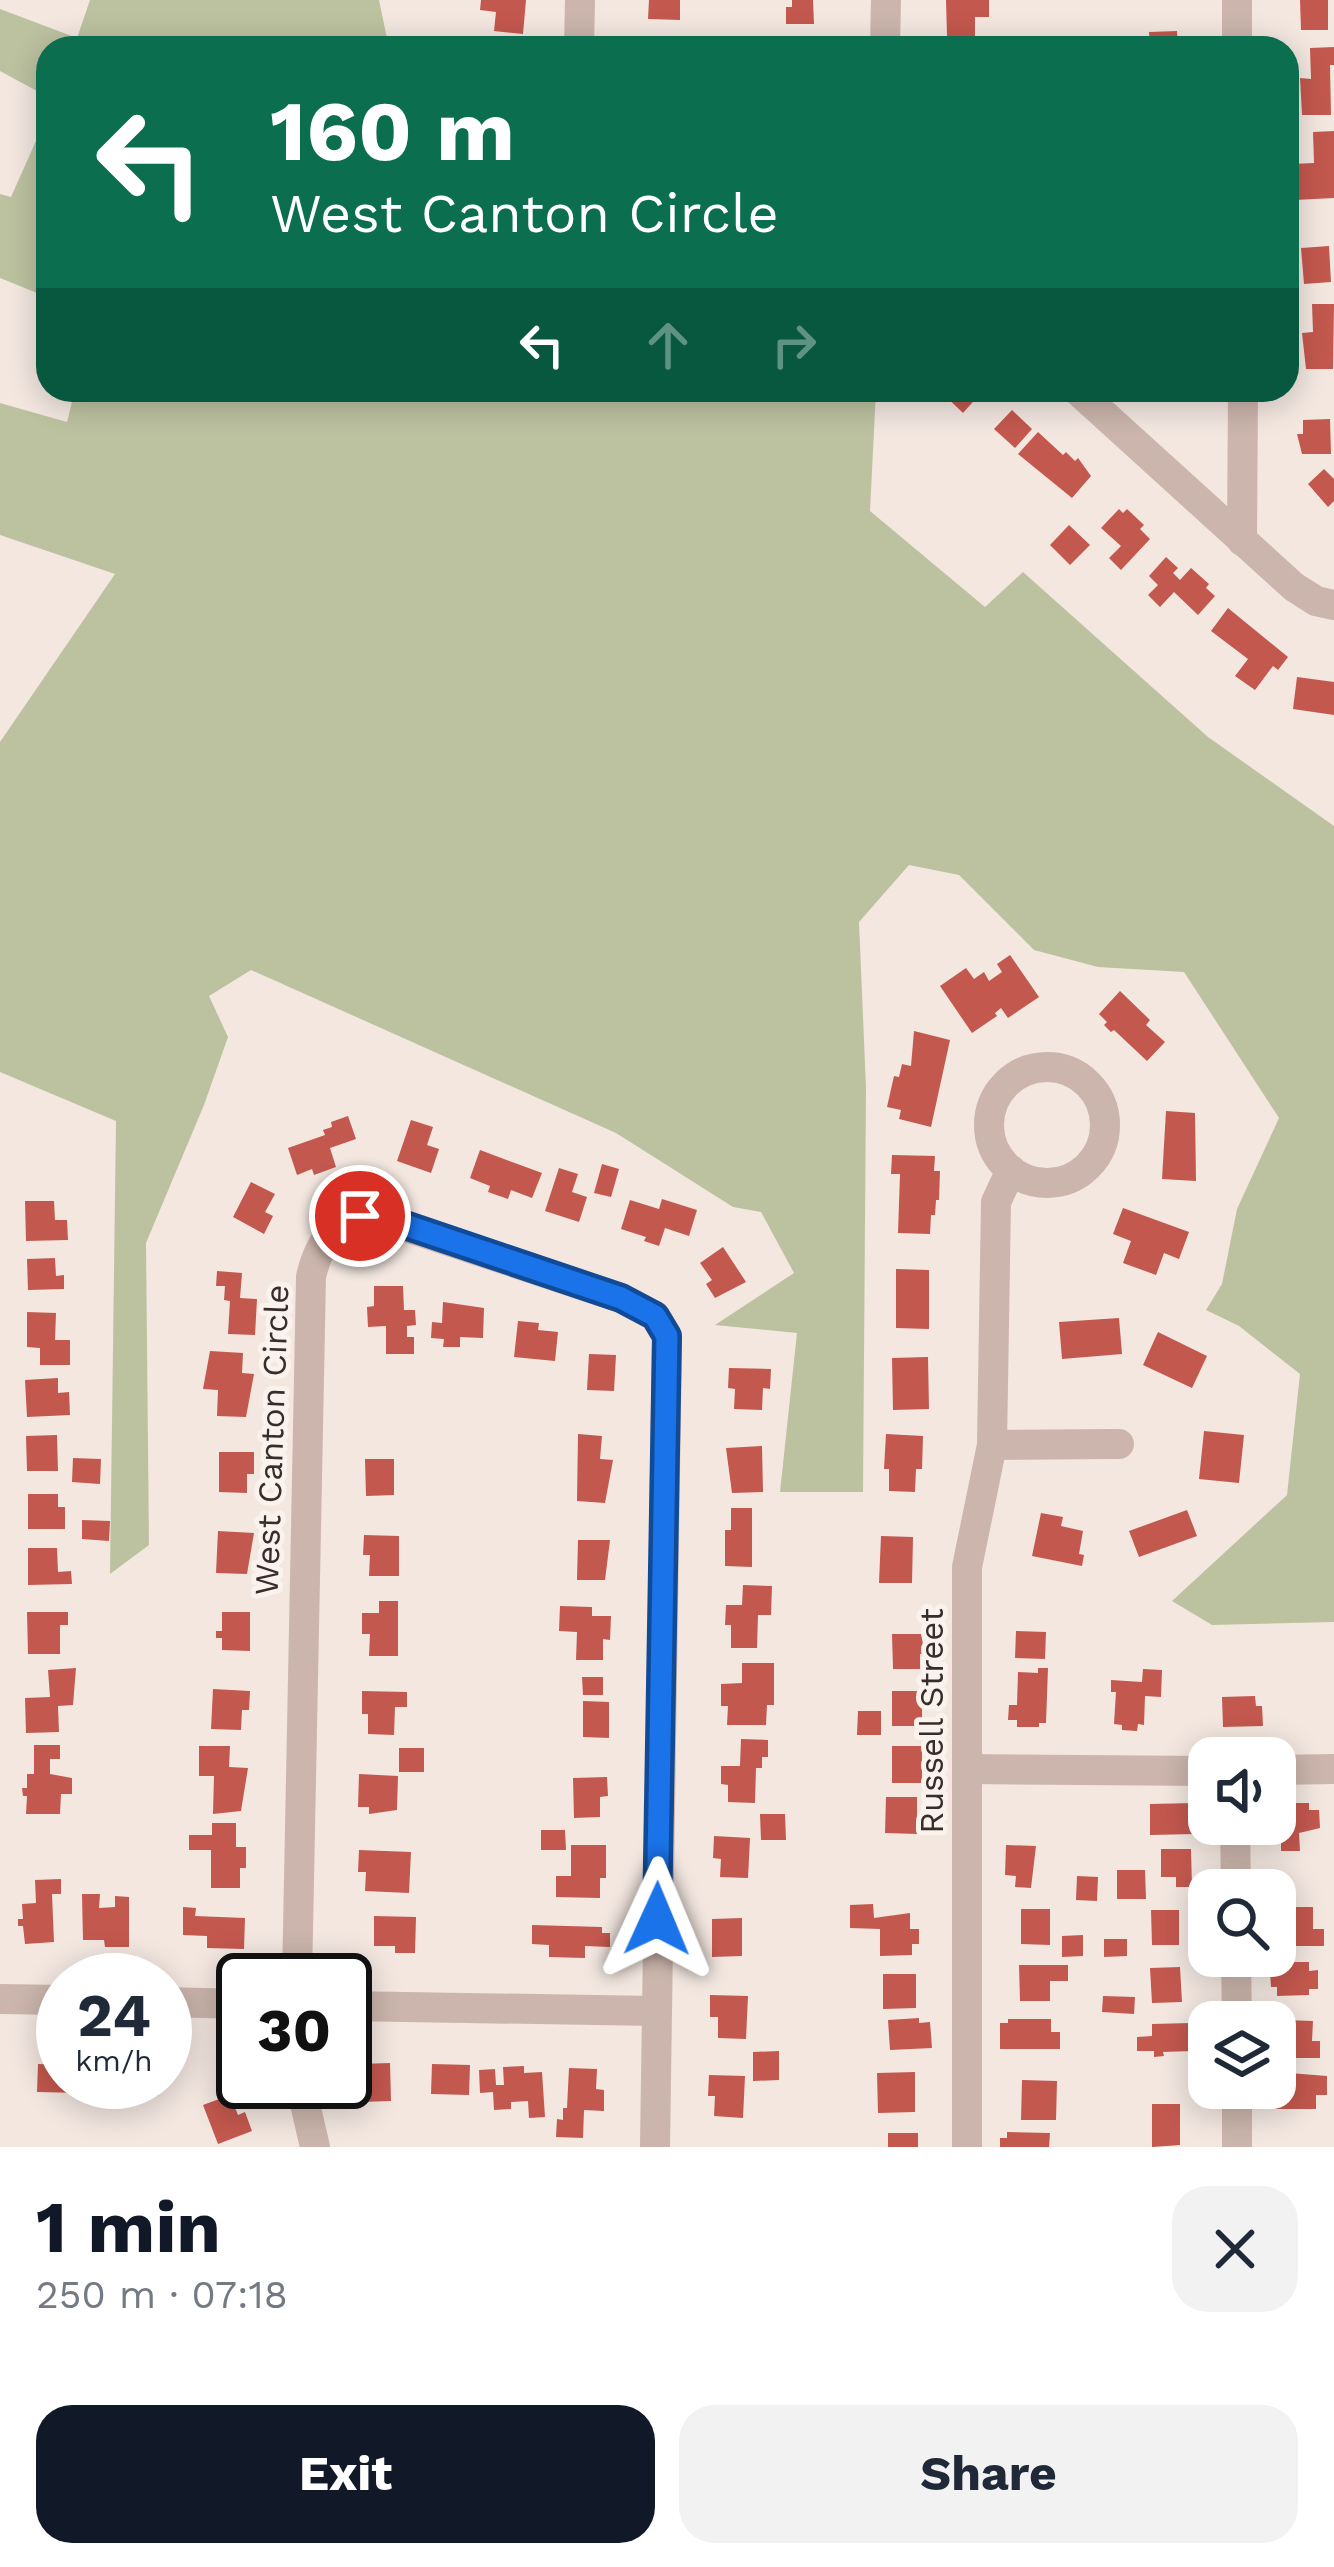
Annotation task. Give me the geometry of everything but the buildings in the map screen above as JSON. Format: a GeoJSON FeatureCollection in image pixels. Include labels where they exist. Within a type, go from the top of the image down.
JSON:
{"type":"FeatureCollection","features":[{"type":"Feature","properties":{"kind":"street"},"geometry":{"type":"LineString","coordinates":[[580,0],[580,36]]}},
{"type":"Feature","properties":{"kind":"street"},"geometry":{"type":"LineString","coordinates":[[885,36],[886,0]]}},
{"type":"Feature","properties":{"kind":"street"},"geometry":{"type":"LineString","coordinates":[[1237,0],[1238,36]]}},
{"type":"Feature","properties":{"kind":"street"},"geometry":{"type":"LineString","coordinates":[[1090,402],[1294,587],[1316,601],[1334,605]]}},
{"type":"Feature","properties":{"kind":"street"},"geometry":{"type":"LineString","coordinates":[[1243,402],[1243,541]]}},
{"type":"Feature","properties":{"kind":"street","name":"Russell Street"},"geometry":{"type":"LineString","coordinates":[[967,2147],[967,1567],[992,1445],[996,1202],[1010,1169]]}},
{"type":"Feature","properties":{"kind":"street","name":"West Canton Circle"},"geometry":{"type":"LineString","coordinates":[[297,1953],[311,1277],[315,1258],[329,1235],[349,1220],[373,1216],[621,1298],[655,1316],[667,1336],[656,2011]]}},
{"type":"Feature","properties":{"kind":"street"},"geometry":{"type":"LineString","coordinates":[[992,1445],[1119,1444]]}},
{"type":"Feature","properties":{"kind":"street"},"geometry":{"type":"LineString","coordinates":[[967,1769],[1188,1771]]}},
{"type":"Feature","properties":{"kind":"street"},"geometry":{"type":"LineString","coordinates":[[1296,1770],[1334,1769]]}},
{"type":"Feature","properties":{"kind":"street"},"geometry":{"type":"LineString","coordinates":[[0,1999],[36,2000]]}},
{"type":"Feature","properties":{"kind":"street"},"geometry":{"type":"LineString","coordinates":[[372,2006],[656,2011],[655,2147]]}},
{"type":"Feature","properties":{"kind":"street"},"geometry":{"type":"LineString","coordinates":[[306,2109],[314,2147]]}},
{"type":"Feature","properties":{"kind":"street"},"geometry":{"type":"LineString","coordinates":[[1237,2109],[1238,2147]]}},
{"type":"Feature","properties":{"kind":"green space"},"geometry":{"type":"Polygon","coordinates":[[[90,0],[379,0],[386,36],[78,36],[90,0]]]}},
{"type":"Feature","properties":{"kind":"green space"},"geometry":{"type":"Polygon","coordinates":[[[0,9],[72,36],[36,36],[36,90],[0,71],[0,9]]]}},
{"type":"Feature","properties":{"kind":"green space"},"geometry":{"type":"Polygon","coordinates":[[[36,141],[36,293],[0,278],[0,194],[11,197],[36,141]]]}},
{"type":"Feature","properties":{"kind":"green space"},"geometry":{"type":"Polygon","coordinates":[[[72,402],[875,402],[870,511],[985,607],[1023,572],[1208,737],[1334,826],[1334,1622],[1212,1625],[1172,1601],[1287,1495],[1300,1374],[1239,1326],[1206,1310],[1222,1284],[1237,1209],[1279,1118],[1184,972],[1098,967],[1034,950],[959,875],[909,865],[859,922],[866,1088],[863,1492],[780,1492],[797,1333],[715,1325],[794,1273],[761,1212],[733,1207],[616,1133],[251,970],[209,996],[228,1037],[146,1243],[149,1545],[110,1574],[116,1121],[0,1072],[0,742],[115,574],[0,535],[0,403],[67,422],[72,402]]]}},
{"type":"Feature","properties":{"kind":"route"},"geometry":{"type":"LineString","coordinates":[[360,1216],[399,1223],[621,1298],[655,1316],[667,1336],[657,1919]]}}]}
